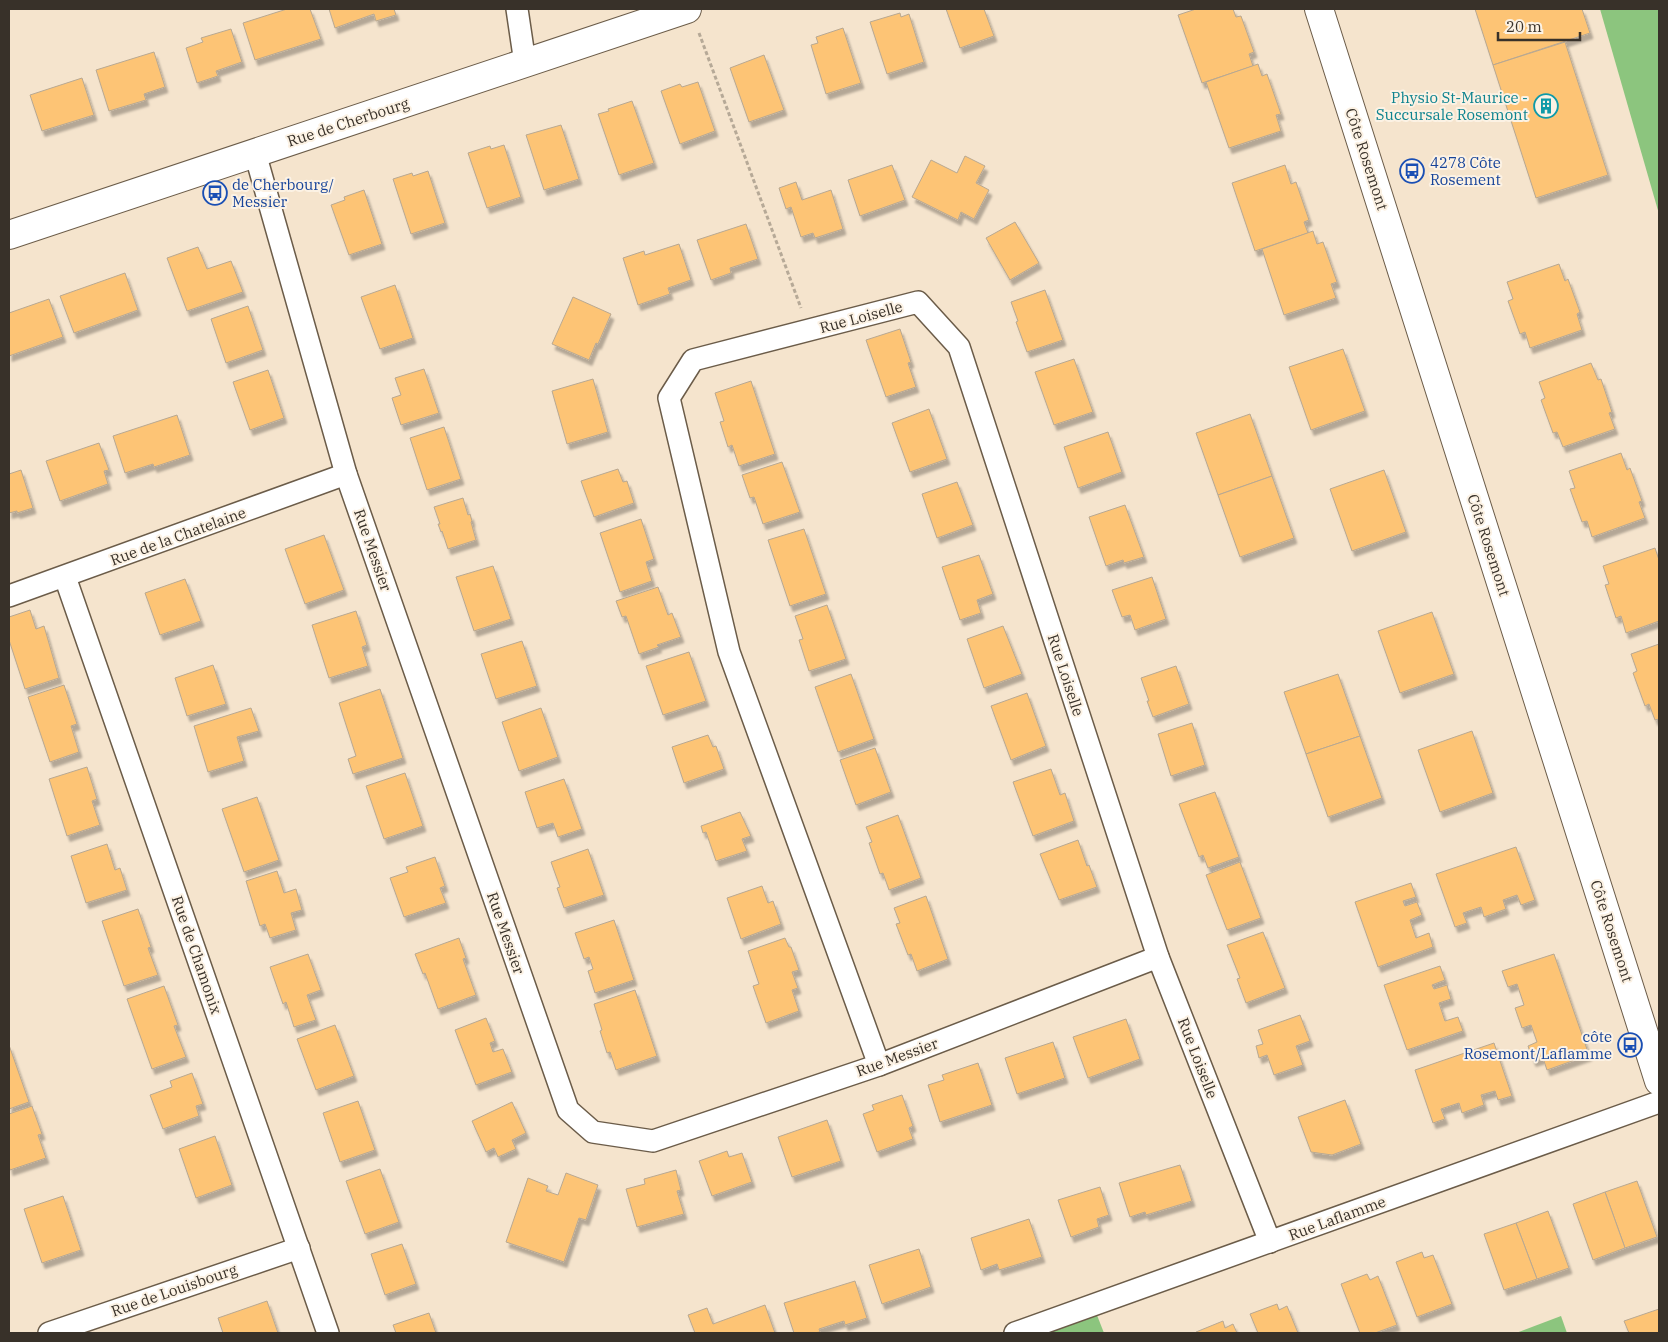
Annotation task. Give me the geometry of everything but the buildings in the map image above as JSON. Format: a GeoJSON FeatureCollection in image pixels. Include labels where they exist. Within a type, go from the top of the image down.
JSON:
{"type":"FeatureCollection","features":[{"type":"Feature","properties":{"kind":"street"},"geometry":{"type":"LineString","coordinates":[[517,9],[525,63]]}},
{"type":"Feature","properties":{"kind":"street","name":"Côte Rosemont"},"geometry":{"type":"LineString","coordinates":[[1319,9],[1659,1081]]}},
{"type":"Feature","properties":{"kind":"street","name":"Rue de Cherbourg"},"geometry":{"type":"LineString","coordinates":[[9,235],[525,63],[692,18]]}},
{"type":"Feature","properties":{"kind":"street","name":"Rue Messier"},"geometry":{"type":"LineString","coordinates":[[255,153],[346,474],[568,1110],[593,1132],[654,1141],[879,1064],[1158,957]]}},
{"type":"Feature","properties":{"kind":"street","name":"Rue Loiselle"},"geometry":{"type":"LineString","coordinates":[[879,1064],[729,652],[669,398],[693,360],[918,302],[960,347],[1158,957],[1270,1242]]}},
{"type":"Feature","properties":{"kind":"street","name":"Rue de la Chatelaine"},"geometry":{"type":"LineString","coordinates":[[9,596],[346,474]]}},
{"type":"Feature","properties":{"kind":"street","name":"Rue de Chamonix"},"geometry":{"type":"LineString","coordinates":[[65,577],[328,1333]]}},
{"type":"Feature","properties":{"kind":"street","name":"Rue Laflamme"},"geometry":{"type":"LineString","coordinates":[[1015,1333],[1659,1102]]}},
{"type":"Feature","properties":{"kind":"street","name":"Rue de Louisbourg"},"geometry":{"type":"LineString","coordinates":[[49,1333],[298,1248]]}},
{"type":"Feature","properties":{"kind":"path"},"geometry":{"type":"LineString","coordinates":[[692,18],[809,330]]}},
{"type":"Feature","properties":{"kind":"green space"},"geometry":{"type":"Polygon","coordinates":[[[1600,9],[1659,9],[1659,214],[1600,9]]]}},
{"type":"Feature","properties":{"kind":"green space"},"geometry":{"type":"Polygon","coordinates":[[[1093,1305],[1104,1333],[1015,1333],[1093,1305]]]}},
{"type":"Feature","properties":{"kind":"green space"},"geometry":{"type":"Polygon","coordinates":[[[1561,1316],[1567,1333],[1516,1333],[1561,1316]]]}},
{"type":"Feature","properties":{"kind":"place","name":"Physio St-Maurice - Succursale Rosemont"},"geometry":{"type":"Point","coordinates":[1546,106]}},
{"type":"Feature","properties":{"kind":"place","name":"4278 Côte Rosement"},"geometry":{"type":"Point","coordinates":[1412,171]}},
{"type":"Feature","properties":{"kind":"place","name":"de Cherbourg/ Messier"},"geometry":{"type":"Point","coordinates":[215,193]}},
{"type":"Feature","properties":{"kind":"place","name":"côte Rosemont/Laflamme"},"geometry":{"type":"Point","coordinates":[1630,1045]}}]}
